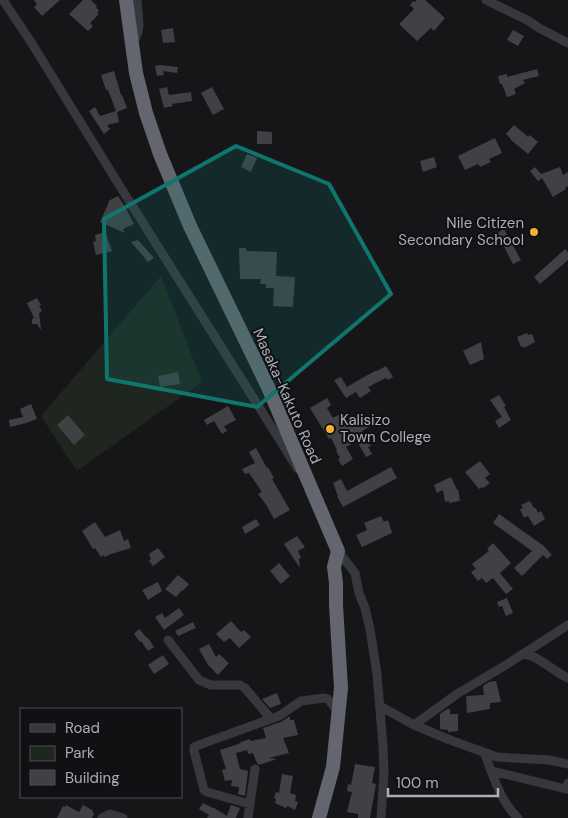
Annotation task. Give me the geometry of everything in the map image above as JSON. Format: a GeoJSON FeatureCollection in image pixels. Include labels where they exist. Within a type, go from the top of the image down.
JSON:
{"type":"FeatureCollection","features":[{"type":"Feature","properties":{"kind":"highway","name":"Masaka-Kakuto Road"},"geometry":{"type":"LineString","coordinates":[[126,0],[138,81],[146,113],[160,154],[190,226],[268,388],[338,552]]}},
{"type":"Feature","properties":{"kind":"highway"},"geometry":{"type":"LineString","coordinates":[[319,818],[333,767],[340,713],[341,688],[334,566],[338,552]]}},
{"type":"Feature","properties":{"kind":"street"},"geometry":{"type":"LineString","coordinates":[[4,0],[311,490]]}},
{"type":"Feature","properties":{"kind":"street"},"geometry":{"type":"LineString","coordinates":[[132,49],[139,25],[137,0]]}},
{"type":"Feature","properties":{"kind":"street"},"geometry":{"type":"LineString","coordinates":[[486,0],[529,20],[539,28],[568,43]]}},
{"type":"Feature","properties":{"kind":"street"},"geometry":{"type":"LineString","coordinates":[[338,552],[354,572],[370,629],[377,674],[384,764],[381,818]]}},
{"type":"Feature","properties":{"kind":"street"},"geometry":{"type":"LineString","coordinates":[[414,725],[457,694],[568,625]]}},
{"type":"Feature","properties":{"kind":"street"},"geometry":{"type":"LineString","coordinates":[[168,640],[199,680],[212,685],[240,685],[245,688],[270,719]]}},
{"type":"Feature","properties":{"kind":"street"},"geometry":{"type":"LineString","coordinates":[[523,654],[535,658],[568,678]]}},
{"type":"Feature","properties":{"kind":"street"},"geometry":{"type":"LineString","coordinates":[[250,804],[204,790],[194,747],[279,716],[301,701],[319,698],[328,699],[340,713]]}},
{"type":"Feature","properties":{"kind":"street"},"geometry":{"type":"LineString","coordinates":[[380,706],[414,725],[502,758],[549,760],[568,764]]}},
{"type":"Feature","properties":{"kind":"street"},"geometry":{"type":"LineString","coordinates":[[484,752],[508,808],[518,818]]}},
{"type":"Feature","properties":{"kind":"street"},"geometry":{"type":"LineString","coordinates":[[248,818],[255,769]]}},
{"type":"Feature","properties":{"kind":"street"},"geometry":{"type":"LineString","coordinates":[[492,772],[566,789],[568,783]]}},
{"type":"Feature","properties":{"kind":"street"},"geometry":{"type":"LineString","coordinates":[[102,818],[110,814],[123,818]]}},
{"type":"Feature","properties":{"kind":"highlighted area"},"geometry":{"type":"Polygon","coordinates":[[[236,146],[329,184],[391,294],[257,407],[107,379],[104,219],[236,146]]]}},
{"type":"Feature","properties":{"kind":"green space"},"geometry":{"type":"Polygon","coordinates":[[[161,276],[202,382],[77,471],[41,416],[161,276]]]}},
{"type":"Feature","properties":{"kind":"building"},"geometry":{"type":"Polygon","coordinates":[[[34,0],[60,0],[42,16],[34,7],[37,4],[34,0]]]}},
{"type":"Feature","properties":{"kind":"building"},"geometry":{"type":"Polygon","coordinates":[[[83,0],[91,0],[99,11],[97,13],[99,14],[90,23],[93,26],[88,31],[69,14],[83,0]]]}},
{"type":"Feature","properties":{"kind":"building"},"geometry":{"type":"Polygon","coordinates":[[[425,0],[445,18],[434,31],[431,28],[417,41],[399,24],[414,9],[410,5],[413,1],[425,0]]]}},
{"type":"Feature","properties":{"kind":"building"},"geometry":{"type":"Polygon","coordinates":[[[173,28],[175,42],[163,43],[161,30],[173,28]]]}},
{"type":"Feature","properties":{"kind":"building"},"geometry":{"type":"Polygon","coordinates":[[[513,30],[524,36],[518,46],[507,40],[513,30]]]}},
{"type":"Feature","properties":{"kind":"building"},"geometry":{"type":"Polygon","coordinates":[[[155,66],[178,67],[177,73],[163,71],[164,75],[157,76],[155,66]]]}},
{"type":"Feature","properties":{"kind":"building"},"geometry":{"type":"Polygon","coordinates":[[[537,69],[539,76],[523,80],[525,83],[514,89],[516,94],[507,97],[498,76],[507,74],[507,77],[537,69]]]}},
{"type":"Feature","properties":{"kind":"building"},"geometry":{"type":"Polygon","coordinates":[[[114,71],[127,108],[117,112],[119,122],[107,125],[110,129],[104,134],[89,111],[95,107],[100,116],[116,111],[101,75],[114,71]]]}},
{"type":"Feature","properties":{"kind":"building"},"geometry":{"type":"Polygon","coordinates":[[[167,87],[169,95],[191,92],[192,101],[172,104],[173,106],[164,108],[159,89],[167,87]]]}},
{"type":"Feature","properties":{"kind":"building"},"geometry":{"type":"Polygon","coordinates":[[[212,87],[224,109],[213,115],[201,93],[212,87]]]}},
{"type":"Feature","properties":{"kind":"building"},"geometry":{"type":"Polygon","coordinates":[[[514,125],[528,137],[530,135],[538,142],[528,154],[506,134],[514,125]]]}},
{"type":"Feature","properties":{"kind":"building"},"geometry":{"type":"Polygon","coordinates":[[[257,131],[272,132],[272,144],[257,144],[257,131]]]}},
{"type":"Feature","properties":{"kind":"building"},"geometry":{"type":"Polygon","coordinates":[[[495,138],[502,153],[489,159],[491,162],[480,167],[478,164],[465,170],[458,156],[495,138]]]}},
{"type":"Feature","properties":{"kind":"building"},"geometry":{"type":"Polygon","coordinates":[[[247,154],[257,158],[251,172],[241,167],[247,154]]]}},
{"type":"Feature","properties":{"kind":"building"},"geometry":{"type":"Polygon","coordinates":[[[434,157],[437,167],[423,172],[420,161],[434,157]]]}},
{"type":"Feature","properties":{"kind":"building"},"geometry":{"type":"Polygon","coordinates":[[[535,167],[541,174],[560,167],[563,175],[568,172],[568,186],[553,197],[542,178],[538,181],[530,171],[535,167]]]}},
{"type":"Feature","properties":{"kind":"building"},"geometry":{"type":"Polygon","coordinates":[[[118,196],[134,224],[123,229],[125,233],[100,222],[108,201],[118,196]]]}},
{"type":"Feature","properties":{"kind":"building"},"geometry":{"type":"Polygon","coordinates":[[[504,229],[521,260],[513,264],[497,233],[504,229]]]}},
{"type":"Feature","properties":{"kind":"building"},"geometry":{"type":"Polygon","coordinates":[[[105,232],[112,251],[96,255],[93,242],[96,241],[95,235],[105,232]]]}},
{"type":"Feature","properties":{"kind":"building"},"geometry":{"type":"Polygon","coordinates":[[[138,240],[154,258],[148,262],[131,242],[138,240]]]}},
{"type":"Feature","properties":{"kind":"building"},"geometry":{"type":"Polygon","coordinates":[[[239,248],[246,248],[246,251],[277,252],[276,276],[295,277],[293,307],[273,306],[274,288],[266,288],[266,284],[260,284],[261,279],[240,279],[239,248]]]}},
{"type":"Feature","properties":{"kind":"building","name":"Nile Citizen Secondary School"},"geometry":{"type":"Polygon","coordinates":[[[565,249],[568,252],[568,260],[540,284],[534,277],[565,249]]]}},
{"type":"Feature","properties":{"kind":"building"},"geometry":{"type":"Polygon","coordinates":[[[37,298],[42,311],[39,313],[41,329],[37,324],[32,324],[32,319],[34,318],[27,303],[37,298]]]}},
{"type":"Feature","properties":{"kind":"building"},"geometry":{"type":"Polygon","coordinates":[[[527,333],[528,335],[532,334],[535,342],[524,348],[523,346],[521,347],[517,337],[527,333]]]}},
{"type":"Feature","properties":{"kind":"building"},"geometry":{"type":"Polygon","coordinates":[[[481,342],[484,359],[470,365],[463,351],[481,342]]]}},
{"type":"Feature","properties":{"kind":"building"},"geometry":{"type":"Polygon","coordinates":[[[386,366],[393,377],[388,380],[386,378],[368,387],[371,391],[360,398],[356,392],[346,398],[334,380],[341,377],[347,387],[386,366]]]}},
{"type":"Feature","properties":{"kind":"building"},"geometry":{"type":"Polygon","coordinates":[[[178,372],[180,384],[160,387],[158,376],[178,372]]]}},
{"type":"Feature","properties":{"kind":"building"},"geometry":{"type":"Polygon","coordinates":[[[499,395],[506,406],[504,407],[511,420],[499,428],[495,421],[502,417],[490,400],[499,395]]]}},
{"type":"Feature","properties":{"kind":"building"},"geometry":{"type":"Polygon","coordinates":[[[327,398],[331,405],[327,408],[333,418],[342,413],[350,425],[364,417],[369,427],[362,431],[371,446],[368,447],[372,454],[366,457],[357,441],[346,447],[353,459],[342,466],[331,438],[329,439],[310,408],[327,398]]]}},
{"type":"Feature","properties":{"kind":"building"},"geometry":{"type":"Polygon","coordinates":[[[31,404],[37,419],[10,427],[9,420],[23,417],[20,409],[31,404]]]}},
{"type":"Feature","properties":{"kind":"building"},"geometry":{"type":"Polygon","coordinates":[[[228,406],[236,420],[224,426],[227,431],[222,434],[214,421],[207,425],[204,420],[228,406]]]}},
{"type":"Feature","properties":{"kind":"building"},"geometry":{"type":"Polygon","coordinates":[[[68,415],[85,435],[74,445],[57,425],[68,415]]]}},
{"type":"Feature","properties":{"kind":"building"},"geometry":{"type":"Polygon","coordinates":[[[256,448],[290,510],[274,519],[258,494],[262,492],[249,473],[245,474],[242,469],[255,463],[249,452],[256,448]]]}},
{"type":"Feature","properties":{"kind":"building"},"geometry":{"type":"Polygon","coordinates":[[[480,461],[490,474],[485,478],[490,483],[479,489],[465,472],[480,461]]]}},
{"type":"Feature","properties":{"kind":"building"},"geometry":{"type":"Polygon","coordinates":[[[391,467],[397,478],[343,507],[333,483],[341,479],[347,491],[391,467]]]}},
{"type":"Feature","properties":{"kind":"building"},"geometry":{"type":"Polygon","coordinates":[[[451,477],[458,489],[460,501],[449,503],[449,501],[445,502],[443,490],[437,493],[434,485],[451,477]]]}},
{"type":"Feature","properties":{"kind":"building"},"geometry":{"type":"Polygon","coordinates":[[[530,501],[538,513],[541,511],[545,519],[534,526],[528,516],[524,518],[520,509],[523,508],[521,505],[530,501]]]}},
{"type":"Feature","properties":{"kind":"building"},"geometry":{"type":"Polygon","coordinates":[[[499,514],[544,546],[552,555],[547,559],[543,555],[522,576],[514,568],[532,551],[493,523],[499,514]]]}},
{"type":"Feature","properties":{"kind":"building"},"geometry":{"type":"Polygon","coordinates":[[[381,516],[384,522],[388,520],[392,533],[362,547],[356,535],[367,530],[364,523],[381,516]]]}},
{"type":"Feature","properties":{"kind":"building"},"geometry":{"type":"Polygon","coordinates":[[[256,519],[260,525],[245,534],[242,527],[256,519]]]}},
{"type":"Feature","properties":{"kind":"building"},"geometry":{"type":"Polygon","coordinates":[[[95,522],[105,537],[120,530],[124,541],[128,539],[131,548],[101,557],[95,548],[93,549],[82,531],[95,522]]]}},
{"type":"Feature","properties":{"kind":"building"},"geometry":{"type":"Polygon","coordinates":[[[297,536],[305,547],[298,551],[301,558],[299,559],[300,568],[284,544],[297,536]]]}},
{"type":"Feature","properties":{"kind":"building"},"geometry":{"type":"Polygon","coordinates":[[[493,543],[511,563],[500,573],[513,589],[506,594],[493,578],[486,583],[482,578],[478,581],[471,572],[476,569],[472,564],[489,551],[487,549],[493,543]]]}},
{"type":"Feature","properties":{"kind":"building"},"geometry":{"type":"Polygon","coordinates":[[[158,548],[165,557],[153,566],[149,561],[151,559],[149,554],[158,548]]]}},
{"type":"Feature","properties":{"kind":"building"},"geometry":{"type":"Polygon","coordinates":[[[279,563],[290,576],[281,584],[270,571],[279,563]]]}},
{"type":"Feature","properties":{"kind":"building"},"geometry":{"type":"Polygon","coordinates":[[[178,575],[189,584],[176,597],[165,589],[178,575]]]}},
{"type":"Feature","properties":{"kind":"building"},"geometry":{"type":"Polygon","coordinates":[[[158,582],[162,591],[148,600],[142,590],[158,582]]]}},
{"type":"Feature","properties":{"kind":"building"},"geometry":{"type":"Polygon","coordinates":[[[507,598],[513,613],[506,616],[502,606],[499,607],[497,602],[507,598]]]}},
{"type":"Feature","properties":{"kind":"building"},"geometry":{"type":"Polygon","coordinates":[[[179,608],[184,615],[164,630],[155,617],[162,613],[165,618],[179,608]]]}},
{"type":"Feature","properties":{"kind":"building"},"geometry":{"type":"Polygon","coordinates":[[[231,621],[241,632],[244,630],[251,637],[239,648],[230,638],[224,642],[216,634],[231,621]]]}},
{"type":"Feature","properties":{"kind":"building"},"geometry":{"type":"Polygon","coordinates":[[[193,622],[196,628],[178,636],[175,631],[193,622]]]}},
{"type":"Feature","properties":{"kind":"building"},"geometry":{"type":"Polygon","coordinates":[[[139,629],[154,647],[148,651],[134,634],[139,629]]]}},
{"type":"Feature","properties":{"kind":"building"},"geometry":{"type":"Polygon","coordinates":[[[209,644],[216,657],[219,654],[229,663],[218,675],[208,665],[199,649],[209,644]]]}},
{"type":"Feature","properties":{"kind":"building"},"geometry":{"type":"Polygon","coordinates":[[[163,655],[169,664],[154,674],[148,665],[163,655]]]}},
{"type":"Feature","properties":{"kind":"building"},"geometry":{"type":"Polygon","coordinates":[[[496,681],[501,702],[490,703],[490,709],[467,713],[466,696],[484,695],[483,686],[489,682],[496,681]]]}},
{"type":"Feature","properties":{"kind":"building"},"geometry":{"type":"Polygon","coordinates":[[[277,693],[281,704],[270,708],[262,699],[277,693]]]}},
{"type":"Feature","properties":{"kind":"building"},"geometry":{"type":"Polygon","coordinates":[[[450,709],[450,714],[458,714],[458,731],[448,732],[448,730],[440,729],[440,714],[450,709]]]}},
{"type":"Feature","properties":{"kind":"building"},"geometry":{"type":"Polygon","coordinates":[[[290,716],[290,720],[294,720],[298,735],[283,738],[289,753],[269,758],[277,759],[259,765],[253,753],[248,754],[247,750],[236,753],[240,769],[248,771],[245,796],[238,794],[239,787],[231,786],[232,780],[225,781],[222,770],[226,769],[220,750],[250,739],[250,741],[266,738],[263,728],[281,722],[290,716]]]}},
{"type":"Feature","properties":{"kind":"building"},"geometry":{"type":"Polygon","coordinates":[[[355,764],[375,767],[372,783],[376,784],[370,818],[358,818],[358,814],[347,812],[352,792],[347,791],[348,784],[351,785],[355,764]]]}},
{"type":"Feature","properties":{"kind":"building"},"geometry":{"type":"Polygon","coordinates":[[[282,774],[293,776],[290,793],[296,795],[295,801],[298,802],[295,810],[275,803],[276,799],[274,798],[276,792],[279,793],[282,774]]]}},
{"type":"Feature","properties":{"kind":"building"},"geometry":{"type":"Polygon","coordinates":[[[203,803],[227,816],[231,805],[240,808],[236,818],[207,818],[209,815],[199,809],[203,803]]]}},
{"type":"Feature","properties":{"kind":"building"},"geometry":{"type":"Polygon","coordinates":[[[66,805],[79,812],[83,805],[92,810],[94,815],[92,818],[57,818],[63,806],[65,807],[66,805]]]}},
{"type":"Feature","properties":{"kind":"place","name":"Nile Citizen Secondary School"},"geometry":{"type":"Point","coordinates":[534,232]}},
{"type":"Feature","properties":{"kind":"place","name":"Kalisizo Town College"},"geometry":{"type":"Point","coordinates":[330,429]}}]}
